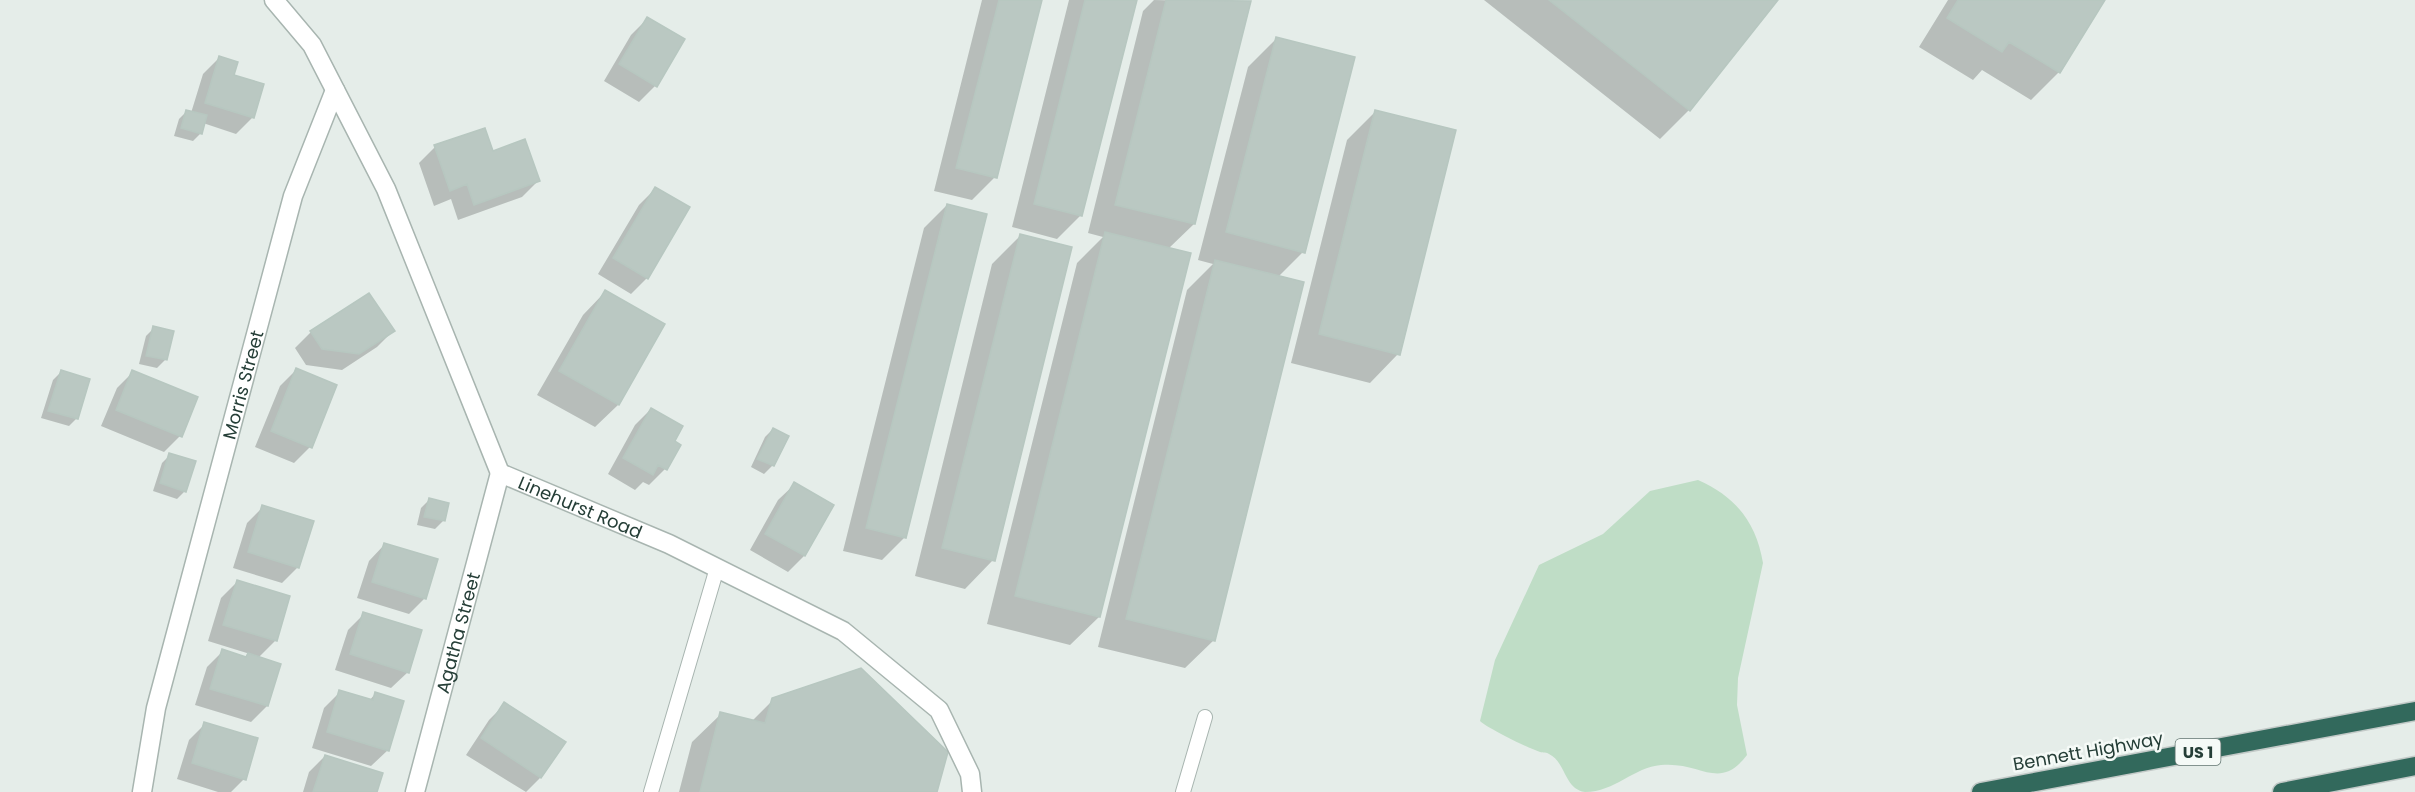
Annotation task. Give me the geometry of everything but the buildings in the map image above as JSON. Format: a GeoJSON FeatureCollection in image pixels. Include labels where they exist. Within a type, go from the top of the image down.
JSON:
{"type":"FeatureCollection","features":[{"type":"Feature","properties":{"kind":"highway","name":"Bennett Highway"},"geometry":{"type":"LineString","coordinates":[[1981,792],[2415,711]]}},
{"type":"Feature","properties":{"kind":"highway"},"geometry":{"type":"LineString","coordinates":[[2282,792],[2415,766]]}},
{"type":"Feature","properties":{"kind":"street"},"geometry":{"type":"LineString","coordinates":[[274,0],[312,45],[335,90]]}},
{"type":"Feature","properties":{"kind":"street","name":"Linehurst Road"},"geometry":{"type":"LineString","coordinates":[[335,90],[386,189],[500,473],[669,544],[843,631],[939,710],[970,774],[972,792]]}},
{"type":"Feature","properties":{"kind":"street","name":"Morris Street"},"geometry":{"type":"LineString","coordinates":[[142,792],[156,708],[293,196],[335,90]]}},
{"type":"Feature","properties":{"kind":"street","name":"Agatha Street"},"geometry":{"type":"LineString","coordinates":[[415,792],[500,473]]}},
{"type":"Feature","properties":{"kind":"lane"},"geometry":{"type":"LineString","coordinates":[[651,792],[717,568]]}},
{"type":"Feature","properties":{"kind":"lane"},"geometry":{"type":"LineString","coordinates":[[1183,792],[1205,717]]}},
{"type":"Feature","properties":{"kind":"green space"},"geometry":{"type":"Polygon","coordinates":[[[1698,480],[1723,494],[1742,512],[1755,535],[1763,563],[1738,678],[1737,705],[1747,755],[1737,766],[1727,772],[1708,772],[1675,765],[1661,765],[1642,770],[1606,788],[1585,792],[1578,790],[1569,781],[1555,758],[1548,753],[1534,750],[1491,729],[1480,721],[1495,660],[1539,565],[1603,534],[1650,491],[1698,480]]]}}]}
